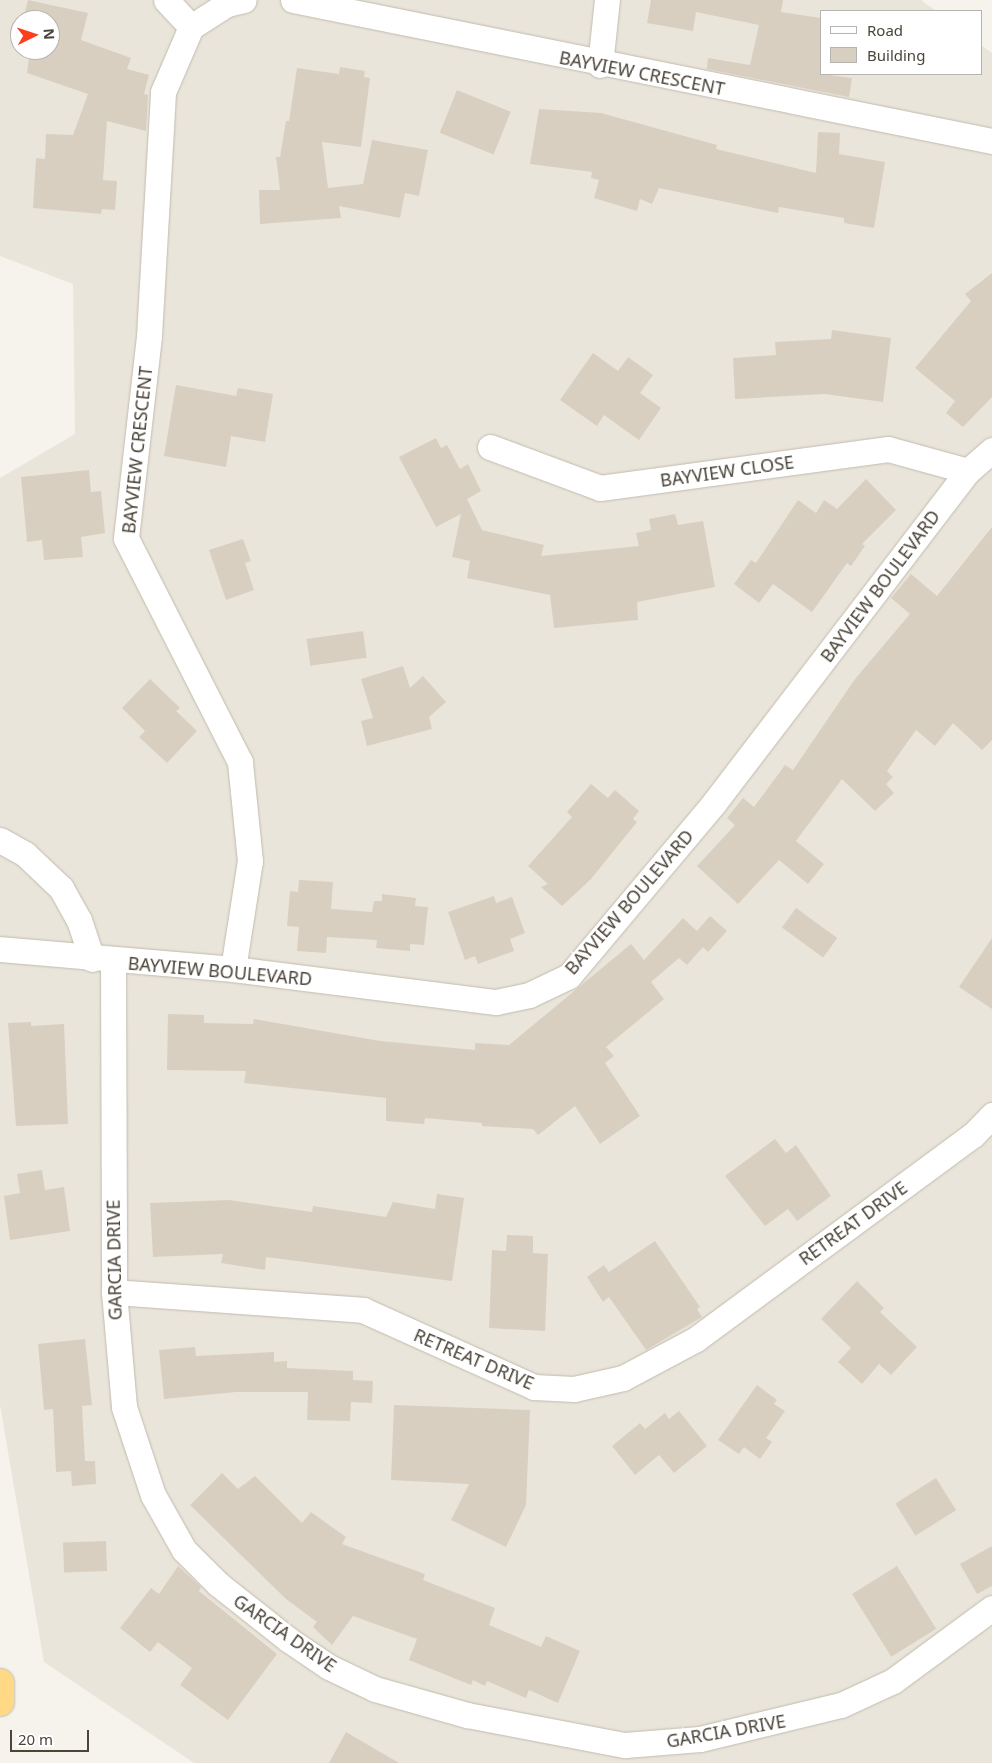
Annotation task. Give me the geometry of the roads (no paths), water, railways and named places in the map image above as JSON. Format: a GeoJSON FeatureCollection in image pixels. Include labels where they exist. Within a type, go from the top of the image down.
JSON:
{"type":"FeatureCollection","features":[{"type":"Feature","properties":{"kind":"highway"},"geometry":{"type":"LineString","coordinates":[[0,1683],[0,1702]]}},
{"type":"Feature","properties":{"kind":"street"},"geometry":{"type":"LineString","coordinates":[[166,0],[191,27],[227,4],[244,0]]}},
{"type":"Feature","properties":{"kind":"street","name":"BAYVIEW CRESCENT"},"geometry":{"type":"LineString","coordinates":[[293,0],[600,65],[992,141]]}},
{"type":"Feature","properties":{"kind":"street"},"geometry":{"type":"LineString","coordinates":[[600,65],[607,0]]}},
{"type":"Feature","properties":{"kind":"street","name":"BAYVIEW CRESCENT"},"geometry":{"type":"LineString","coordinates":[[191,27],[163,92],[149,336],[126,538],[240,762],[250,860],[232,969]]}},
{"type":"Feature","properties":{"kind":"street","name":"BAYVIEW CLOSE"},"geometry":{"type":"LineString","coordinates":[[490,446],[600,488],[888,449],[968,471]]}},
{"type":"Feature","properties":{"kind":"street","name":"BAYVIEW BOULEVARD"},"geometry":{"type":"LineString","coordinates":[[0,949],[102,960],[232,969],[496,1002],[529,995],[569,976],[714,803],[968,471],[992,450]]}},
{"type":"Feature","properties":{"kind":"street","name":"GARCIA DRIVE"},"geometry":{"type":"LineString","coordinates":[[0,840],[25,854],[61,888],[102,960],[118,1372],[137,1453],[153,1495],[184,1550],[218,1584],[305,1651],[375,1689],[467,1715],[626,1754],[700,1739],[841,1705],[893,1681],[989,1615]]}},
{"type":"Feature","properties":{"kind":"street","name":"RETREAT DRIVE"},"geometry":{"type":"LineString","coordinates":[[114,1292],[363,1310],[534,1387],[574,1389],[623,1378],[696,1339],[982,1136],[992,1115]]}}]}
